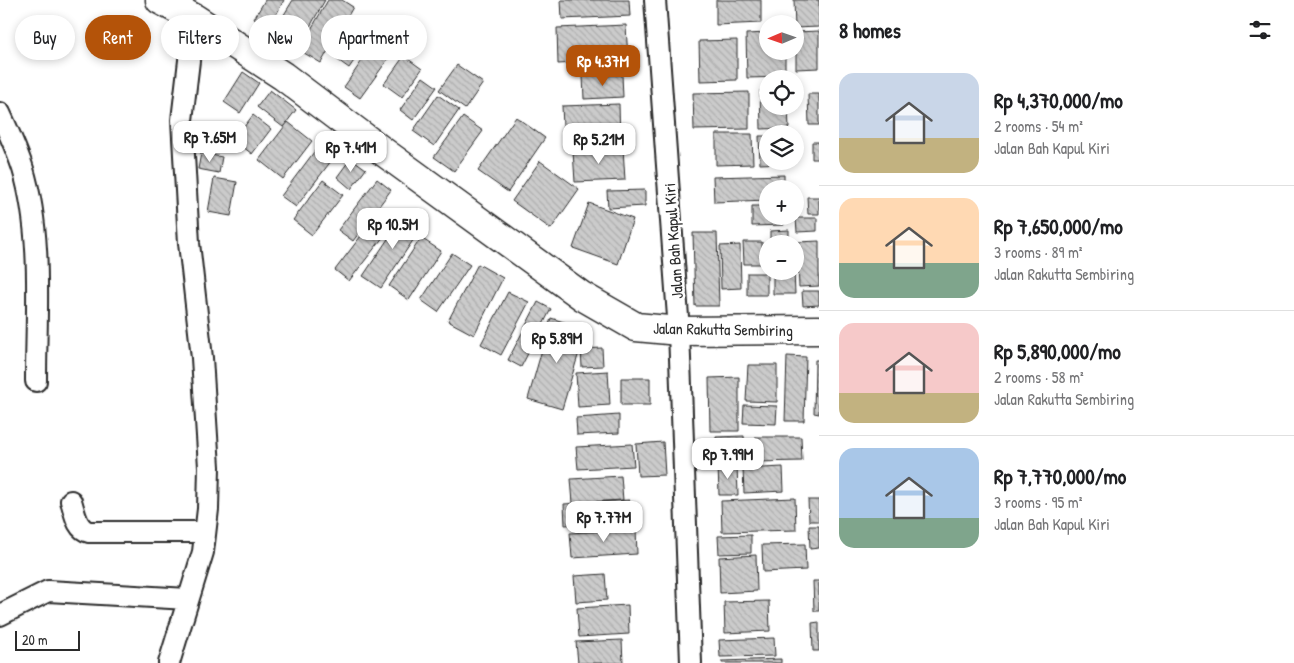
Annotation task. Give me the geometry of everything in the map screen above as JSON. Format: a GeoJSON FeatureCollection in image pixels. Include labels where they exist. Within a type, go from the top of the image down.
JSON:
{"type":"FeatureCollection","features":[{"type":"Feature","properties":{"kind":"main road","name":"Jalan Rakutta Sembiring"},"geometry":{"type":"LineString","coordinates":[[160,0],[188,15]]}},
{"type":"Feature","properties":{"kind":"main road","name":"Jalan Rakutta Sembiring"},"geometry":{"type":"LineString","coordinates":[[239,47],[284,76],[381,150],[582,296],[636,327],[679,331],[819,330]]}},
{"type":"Feature","properties":{"kind":"street","name":"Jalan Bah Kapul Kiri"},"geometry":{"type":"LineString","coordinates":[[655,0],[679,331],[690,663]]}},
{"type":"Feature","properties":{"kind":"street"},"geometry":{"type":"LineString","coordinates":[[169,663],[203,552],[209,467],[202,358],[190,243],[182,120],[189,60]]}},
{"type":"Feature","properties":{"kind":"street"},"geometry":{"type":"LineString","coordinates":[[0,113],[23,168],[31,206],[35,246],[36,381]]}},
{"type":"Feature","properties":{"kind":"street"},"geometry":{"type":"LineString","coordinates":[[71,501],[83,531],[205,532]]}},
{"type":"Feature","properties":{"kind":"street"},"geometry":{"type":"LineString","coordinates":[[0,615],[48,591],[188,599]]}},
{"type":"Feature","properties":{"kind":"building"},"geometry":{"type":"Polygon","coordinates":[[[265,0],[284,0],[276,15],[256,15],[265,0]]]}},
{"type":"Feature","properties":{"kind":"building"},"geometry":{"type":"Polygon","coordinates":[[[293,0],[325,0],[311,25],[311,15],[284,15],[293,0]]]}},
{"type":"Feature","properties":{"kind":"building"},"geometry":{"type":"Polygon","coordinates":[[[328,0],[342,0],[353,7],[348,15],[321,15],[321,60],[323,60],[321,63],[311,57],[311,29],[328,0]]]}},
{"type":"Feature","properties":{"kind":"building"},"geometry":{"type":"Polygon","coordinates":[[[561,0],[629,0],[630,16],[562,19],[561,0]]]}},
{"type":"Feature","properties":{"kind":"building"},"geometry":{"type":"Polygon","coordinates":[[[716,0],[761,0],[759,23],[716,25],[716,0]]]}},
{"type":"Feature","properties":{"kind":"building"},"geometry":{"type":"Polygon","coordinates":[[[794,0],[819,0],[819,27],[804,28],[804,15],[795,15],[794,0]]]}},
{"type":"Feature","properties":{"kind":"building"},"geometry":{"type":"Polygon","coordinates":[[[626,25],[628,60],[558,64],[557,28],[626,25]]]}},
{"type":"Feature","properties":{"kind":"building"},"geometry":{"type":"Polygon","coordinates":[[[819,31],[819,68],[796,69],[796,60],[804,60],[804,32],[819,31]]]}},
{"type":"Feature","properties":{"kind":"building"},"geometry":{"type":"Polygon","coordinates":[[[759,33],[759,60],[785,60],[785,70],[759,70],[759,78],[747,78],[746,34],[759,33]]]}},
{"type":"Feature","properties":{"kind":"building"},"geometry":{"type":"Polygon","coordinates":[[[737,40],[737,80],[700,81],[699,41],[737,40]]]}},
{"type":"Feature","properties":{"kind":"building"},"geometry":{"type":"Polygon","coordinates":[[[338,60],[354,60],[349,68],[338,60]]]}},
{"type":"Feature","properties":{"kind":"building"},"geometry":{"type":"Polygon","coordinates":[[[363,60],[387,60],[360,98],[344,87],[363,60]]]}},
{"type":"Feature","properties":{"kind":"building"},"geometry":{"type":"Polygon","coordinates":[[[401,60],[410,60],[422,69],[402,97],[384,84],[401,60]]]}},
{"type":"Feature","properties":{"kind":"building"},"geometry":{"type":"Polygon","coordinates":[[[457,65],[483,83],[465,109],[439,90],[457,65]]]}},
{"type":"Feature","properties":{"kind":"building"},"geometry":{"type":"Polygon","coordinates":[[[243,72],[259,83],[240,113],[224,102],[243,72]]]}},
{"type":"Feature","properties":{"kind":"building"},"geometry":{"type":"Polygon","coordinates":[[[622,75],[623,97],[584,99],[583,76],[622,75]]]}},
{"type":"Feature","properties":{"kind":"building"},"geometry":{"type":"Polygon","coordinates":[[[423,77],[437,87],[413,120],[400,110],[423,77]]]}},
{"type":"Feature","properties":{"kind":"building"},"geometry":{"type":"Polygon","coordinates":[[[270,90],[296,110],[283,127],[257,107],[270,90]]]}},
{"type":"Feature","properties":{"kind":"building"},"geometry":{"type":"Polygon","coordinates":[[[749,92],[749,129],[694,130],[693,93],[749,92]]]}},
{"type":"Feature","properties":{"kind":"building"},"geometry":{"type":"Polygon","coordinates":[[[808,94],[819,94],[819,125],[809,125],[808,94]]]}},
{"type":"Feature","properties":{"kind":"building"},"geometry":{"type":"Polygon","coordinates":[[[438,95],[459,110],[434,146],[413,131],[438,95]]]}},
{"type":"Feature","properties":{"kind":"building"},"geometry":{"type":"Polygon","coordinates":[[[619,104],[620,143],[564,146],[562,106],[619,104]]]}},
{"type":"Feature","properties":{"kind":"building"},"geometry":{"type":"Polygon","coordinates":[[[253,115],[271,129],[252,154],[234,140],[253,115]]]}},
{"type":"Feature","properties":{"kind":"building"},"geometry":{"type":"Polygon","coordinates":[[[761,115],[788,115],[789,125],[761,125],[761,115]]]}},
{"type":"Feature","properties":{"kind":"building"},"geometry":{"type":"Polygon","coordinates":[[[463,117],[483,131],[454,171],[434,157],[463,117]]]}},
{"type":"Feature","properties":{"kind":"building"},"geometry":{"type":"Polygon","coordinates":[[[516,117],[545,138],[508,192],[478,171],[516,117]]]}},
{"type":"Feature","properties":{"kind":"building"},"geometry":{"type":"Polygon","coordinates":[[[288,122],[312,141],[283,179],[259,160],[288,122]]]}},
{"type":"Feature","properties":{"kind":"building"},"geometry":{"type":"Polygon","coordinates":[[[716,134],[752,134],[753,164],[716,165],[716,134]]]}},
{"type":"Feature","properties":{"kind":"building"},"geometry":{"type":"Polygon","coordinates":[[[323,140],[338,152],[296,207],[281,196],[323,140]]]}},
{"type":"Feature","properties":{"kind":"building"},"geometry":{"type":"Polygon","coordinates":[[[812,142],[819,142],[819,159],[812,159],[812,142]]]}},
{"type":"Feature","properties":{"kind":"building"},"geometry":{"type":"Polygon","coordinates":[[[623,148],[625,180],[575,182],[573,151],[623,148]]]}},
{"type":"Feature","properties":{"kind":"building"},"geometry":{"type":"Polygon","coordinates":[[[201,153],[222,157],[219,173],[198,169],[201,153]]]}},
{"type":"Feature","properties":{"kind":"building"},"geometry":{"type":"Polygon","coordinates":[[[351,158],[366,169],[351,189],[337,177],[351,158]]]}},
{"type":"Feature","properties":{"kind":"building"},"geometry":{"type":"Polygon","coordinates":[[[540,161],[579,189],[551,229],[512,201],[540,161]]]}},
{"type":"Feature","properties":{"kind":"building"},"geometry":{"type":"Polygon","coordinates":[[[784,175],[784,180],[759,180],[759,200],[714,202],[713,177],[784,175]]]}},
{"type":"Feature","properties":{"kind":"building"},"geometry":{"type":"Polygon","coordinates":[[[214,178],[237,182],[231,216],[208,212],[214,178]]]}},
{"type":"Feature","properties":{"kind":"building"},"geometry":{"type":"Polygon","coordinates":[[[377,179],[391,190],[353,241],[338,230],[377,179]]]}},
{"type":"Feature","properties":{"kind":"building"},"geometry":{"type":"Polygon","coordinates":[[[323,180],[343,195],[312,235],[293,220],[323,180]]]}},
{"type":"Feature","properties":{"kind":"building"},"geometry":{"type":"Polygon","coordinates":[[[645,190],[645,206],[608,208],[607,191],[645,190]]]}},
{"type":"Feature","properties":{"kind":"building"},"geometry":{"type":"Polygon","coordinates":[[[807,197],[819,197],[819,214],[808,214],[807,197]]]}},
{"type":"Feature","properties":{"kind":"building"},"geometry":{"type":"Polygon","coordinates":[[[589,203],[633,219],[618,264],[573,248],[589,203]]]}},
{"type":"Feature","properties":{"kind":"building"},"geometry":{"type":"Polygon","coordinates":[[[752,206],[759,206],[759,225],[784,225],[752,226],[752,206]]]}},
{"type":"Feature","properties":{"kind":"building"},"geometry":{"type":"Polygon","coordinates":[[[383,207],[398,218],[349,281],[335,270],[383,207]]]}},
{"type":"Feature","properties":{"kind":"building"},"geometry":{"type":"Polygon","coordinates":[[[406,212],[424,224],[381,288],[363,276],[406,212]]]}},
{"type":"Feature","properties":{"kind":"building"},"geometry":{"type":"Polygon","coordinates":[[[804,218],[817,218],[817,231],[797,232],[796,225],[804,225],[804,218]]]}},
{"type":"Feature","properties":{"kind":"building"},"geometry":{"type":"Polygon","coordinates":[[[789,230],[789,235],[770,235],[770,231],[789,230]]]}},
{"type":"Feature","properties":{"kind":"building"},"geometry":{"type":"Polygon","coordinates":[[[693,233],[717,233],[719,306],[695,306],[693,233]]]}},
{"type":"Feature","properties":{"kind":"building"},"geometry":{"type":"Polygon","coordinates":[[[421,238],[441,251],[409,300],[389,286],[421,238]]]}},
{"type":"Feature","properties":{"kind":"building"},"geometry":{"type":"Polygon","coordinates":[[[819,241],[819,286],[799,287],[799,280],[804,280],[804,242],[819,241]]]}},
{"type":"Feature","properties":{"kind":"building"},"geometry":{"type":"Polygon","coordinates":[[[743,242],[759,242],[759,264],[744,264],[743,242]]]}},
{"type":"Feature","properties":{"kind":"building"},"geometry":{"type":"Polygon","coordinates":[[[740,245],[741,288],[721,289],[720,246],[740,245]]]}},
{"type":"Feature","properties":{"kind":"building"},"geometry":{"type":"Polygon","coordinates":[[[452,253],[470,265],[438,312],[421,300],[452,253]]]}},
{"type":"Feature","properties":{"kind":"building"},"geometry":{"type":"Polygon","coordinates":[[[478,264],[503,278],[474,335],[448,321],[478,264]]]}},
{"type":"Feature","properties":{"kind":"building"},"geometry":{"type":"Polygon","coordinates":[[[747,273],[759,273],[759,280],[767,280],[767,295],[747,295],[747,273]]]}},
{"type":"Feature","properties":{"kind":"building"},"geometry":{"type":"Polygon","coordinates":[[[773,280],[794,280],[795,294],[773,294],[773,280]]]}},
{"type":"Feature","properties":{"kind":"building"},"geometry":{"type":"Polygon","coordinates":[[[802,291],[819,291],[819,305],[803,306],[802,291]]]}},
{"type":"Feature","properties":{"kind":"building"},"geometry":{"type":"Polygon","coordinates":[[[508,292],[529,302],[501,355],[481,344],[508,292]]]}},
{"type":"Feature","properties":{"kind":"building"},"geometry":{"type":"Polygon","coordinates":[[[538,302],[551,309],[521,367],[508,360],[538,302]]]}},
{"type":"Feature","properties":{"kind":"building"},"geometry":{"type":"Polygon","coordinates":[[[551,318],[586,329],[562,409],[528,399],[551,318]]]}},
{"type":"Feature","properties":{"kind":"building"},"geometry":{"type":"Polygon","coordinates":[[[602,348],[603,366],[582,367],[581,349],[602,348]]]}},
{"type":"Feature","properties":{"kind":"building"},"geometry":{"type":"Polygon","coordinates":[[[787,356],[806,357],[804,421],[785,421],[787,356]]]}},
{"type":"Feature","properties":{"kind":"building"},"geometry":{"type":"Polygon","coordinates":[[[815,360],[819,360],[819,414],[814,413],[815,360]]]}},
{"type":"Feature","properties":{"kind":"building"},"geometry":{"type":"Polygon","coordinates":[[[748,365],[777,365],[777,402],[746,401],[748,365]]]}},
{"type":"Feature","properties":{"kind":"building"},"geometry":{"type":"Polygon","coordinates":[[[608,371],[610,405],[578,407],[576,373],[608,371]]]}},
{"type":"Feature","properties":{"kind":"building"},"geometry":{"type":"Polygon","coordinates":[[[739,377],[739,431],[710,431],[709,378],[739,377]]]}},
{"type":"Feature","properties":{"kind":"building"},"geometry":{"type":"Polygon","coordinates":[[[621,378],[650,378],[650,405],[621,405],[621,378]]]}},
{"type":"Feature","properties":{"kind":"building"},"geometry":{"type":"Polygon","coordinates":[[[744,405],[777,406],[776,424],[743,423],[744,405]]]}},
{"type":"Feature","properties":{"kind":"building"},"geometry":{"type":"Polygon","coordinates":[[[619,415],[619,433],[577,435],[576,418],[619,415]]]}},
{"type":"Feature","properties":{"kind":"building"},"geometry":{"type":"Polygon","coordinates":[[[744,436],[745,458],[716,459],[716,437],[744,436]]]}},
{"type":"Feature","properties":{"kind":"building"},"geometry":{"type":"Polygon","coordinates":[[[756,437],[801,437],[802,461],[756,462],[756,437]]]}},
{"type":"Feature","properties":{"kind":"building"},"geometry":{"type":"Polygon","coordinates":[[[663,442],[665,475],[638,476],[636,444],[663,442]]]}},
{"type":"Feature","properties":{"kind":"building"},"geometry":{"type":"Polygon","coordinates":[[[632,444],[634,466],[578,469],[576,447],[632,444]]]}},
{"type":"Feature","properties":{"kind":"building"},"geometry":{"type":"Polygon","coordinates":[[[737,464],[738,495],[719,495],[718,465],[737,464]]]}},
{"type":"Feature","properties":{"kind":"building"},"geometry":{"type":"Polygon","coordinates":[[[783,467],[784,491],[744,493],[743,469],[783,467]]]}},
{"type":"Feature","properties":{"kind":"building"},"geometry":{"type":"Polygon","coordinates":[[[621,476],[623,500],[573,503],[571,479],[621,476]]]}},
{"type":"Feature","properties":{"kind":"building"},"geometry":{"type":"Polygon","coordinates":[[[795,498],[796,530],[722,532],[721,501],[795,498]]]}},
{"type":"Feature","properties":{"kind":"building"},"geometry":{"type":"Polygon","coordinates":[[[629,500],[631,521],[565,525],[564,504],[629,500]]]}},
{"type":"Feature","properties":{"kind":"building"},"geometry":{"type":"Polygon","coordinates":[[[808,500],[819,500],[819,521],[809,521],[808,500]]]}},
{"type":"Feature","properties":{"kind":"building"},"geometry":{"type":"Polygon","coordinates":[[[809,526],[819,526],[819,548],[810,549],[809,526]]]}},
{"type":"Feature","properties":{"kind":"building"},"geometry":{"type":"Polygon","coordinates":[[[636,529],[637,554],[572,558],[570,533],[636,529]]]}},
{"type":"Feature","properties":{"kind":"building"},"geometry":{"type":"Polygon","coordinates":[[[751,535],[751,553],[719,554],[718,536],[751,535]]]}},
{"type":"Feature","properties":{"kind":"building"},"geometry":{"type":"Polygon","coordinates":[[[805,544],[806,570],[763,572],[762,545],[805,544]]]}},
{"type":"Feature","properties":{"kind":"building"},"geometry":{"type":"Polygon","coordinates":[[[756,555],[757,591],[720,593],[719,557],[756,555]]]}},
{"type":"Feature","properties":{"kind":"building"},"geometry":{"type":"Polygon","coordinates":[[[605,574],[607,600],[576,602],[574,576],[605,574]]]}},
{"type":"Feature","properties":{"kind":"building"},"geometry":{"type":"Polygon","coordinates":[[[813,581],[819,581],[819,611],[814,611],[813,581]]]}},
{"type":"Feature","properties":{"kind":"building"},"geometry":{"type":"Polygon","coordinates":[[[769,601],[770,631],[725,633],[724,602],[769,601]]]}},
{"type":"Feature","properties":{"kind":"building"},"geometry":{"type":"Polygon","coordinates":[[[628,605],[629,634],[579,637],[577,608],[628,605]]]}},
{"type":"Feature","properties":{"kind":"building"},"geometry":{"type":"Polygon","coordinates":[[[819,622],[819,651],[813,651],[812,623],[819,622]]]}},
{"type":"Feature","properties":{"kind":"building"},"geometry":{"type":"Polygon","coordinates":[[[774,638],[775,656],[720,657],[719,640],[774,638]]]}},
{"type":"Feature","properties":{"kind":"building"},"geometry":{"type":"Polygon","coordinates":[[[622,640],[623,663],[578,663],[576,642],[622,640]]]}},
{"type":"Feature","properties":{"kind":"building"},"geometry":{"type":"Polygon","coordinates":[[[781,659],[781,663],[722,663],[722,661],[781,659]]]}}]}
